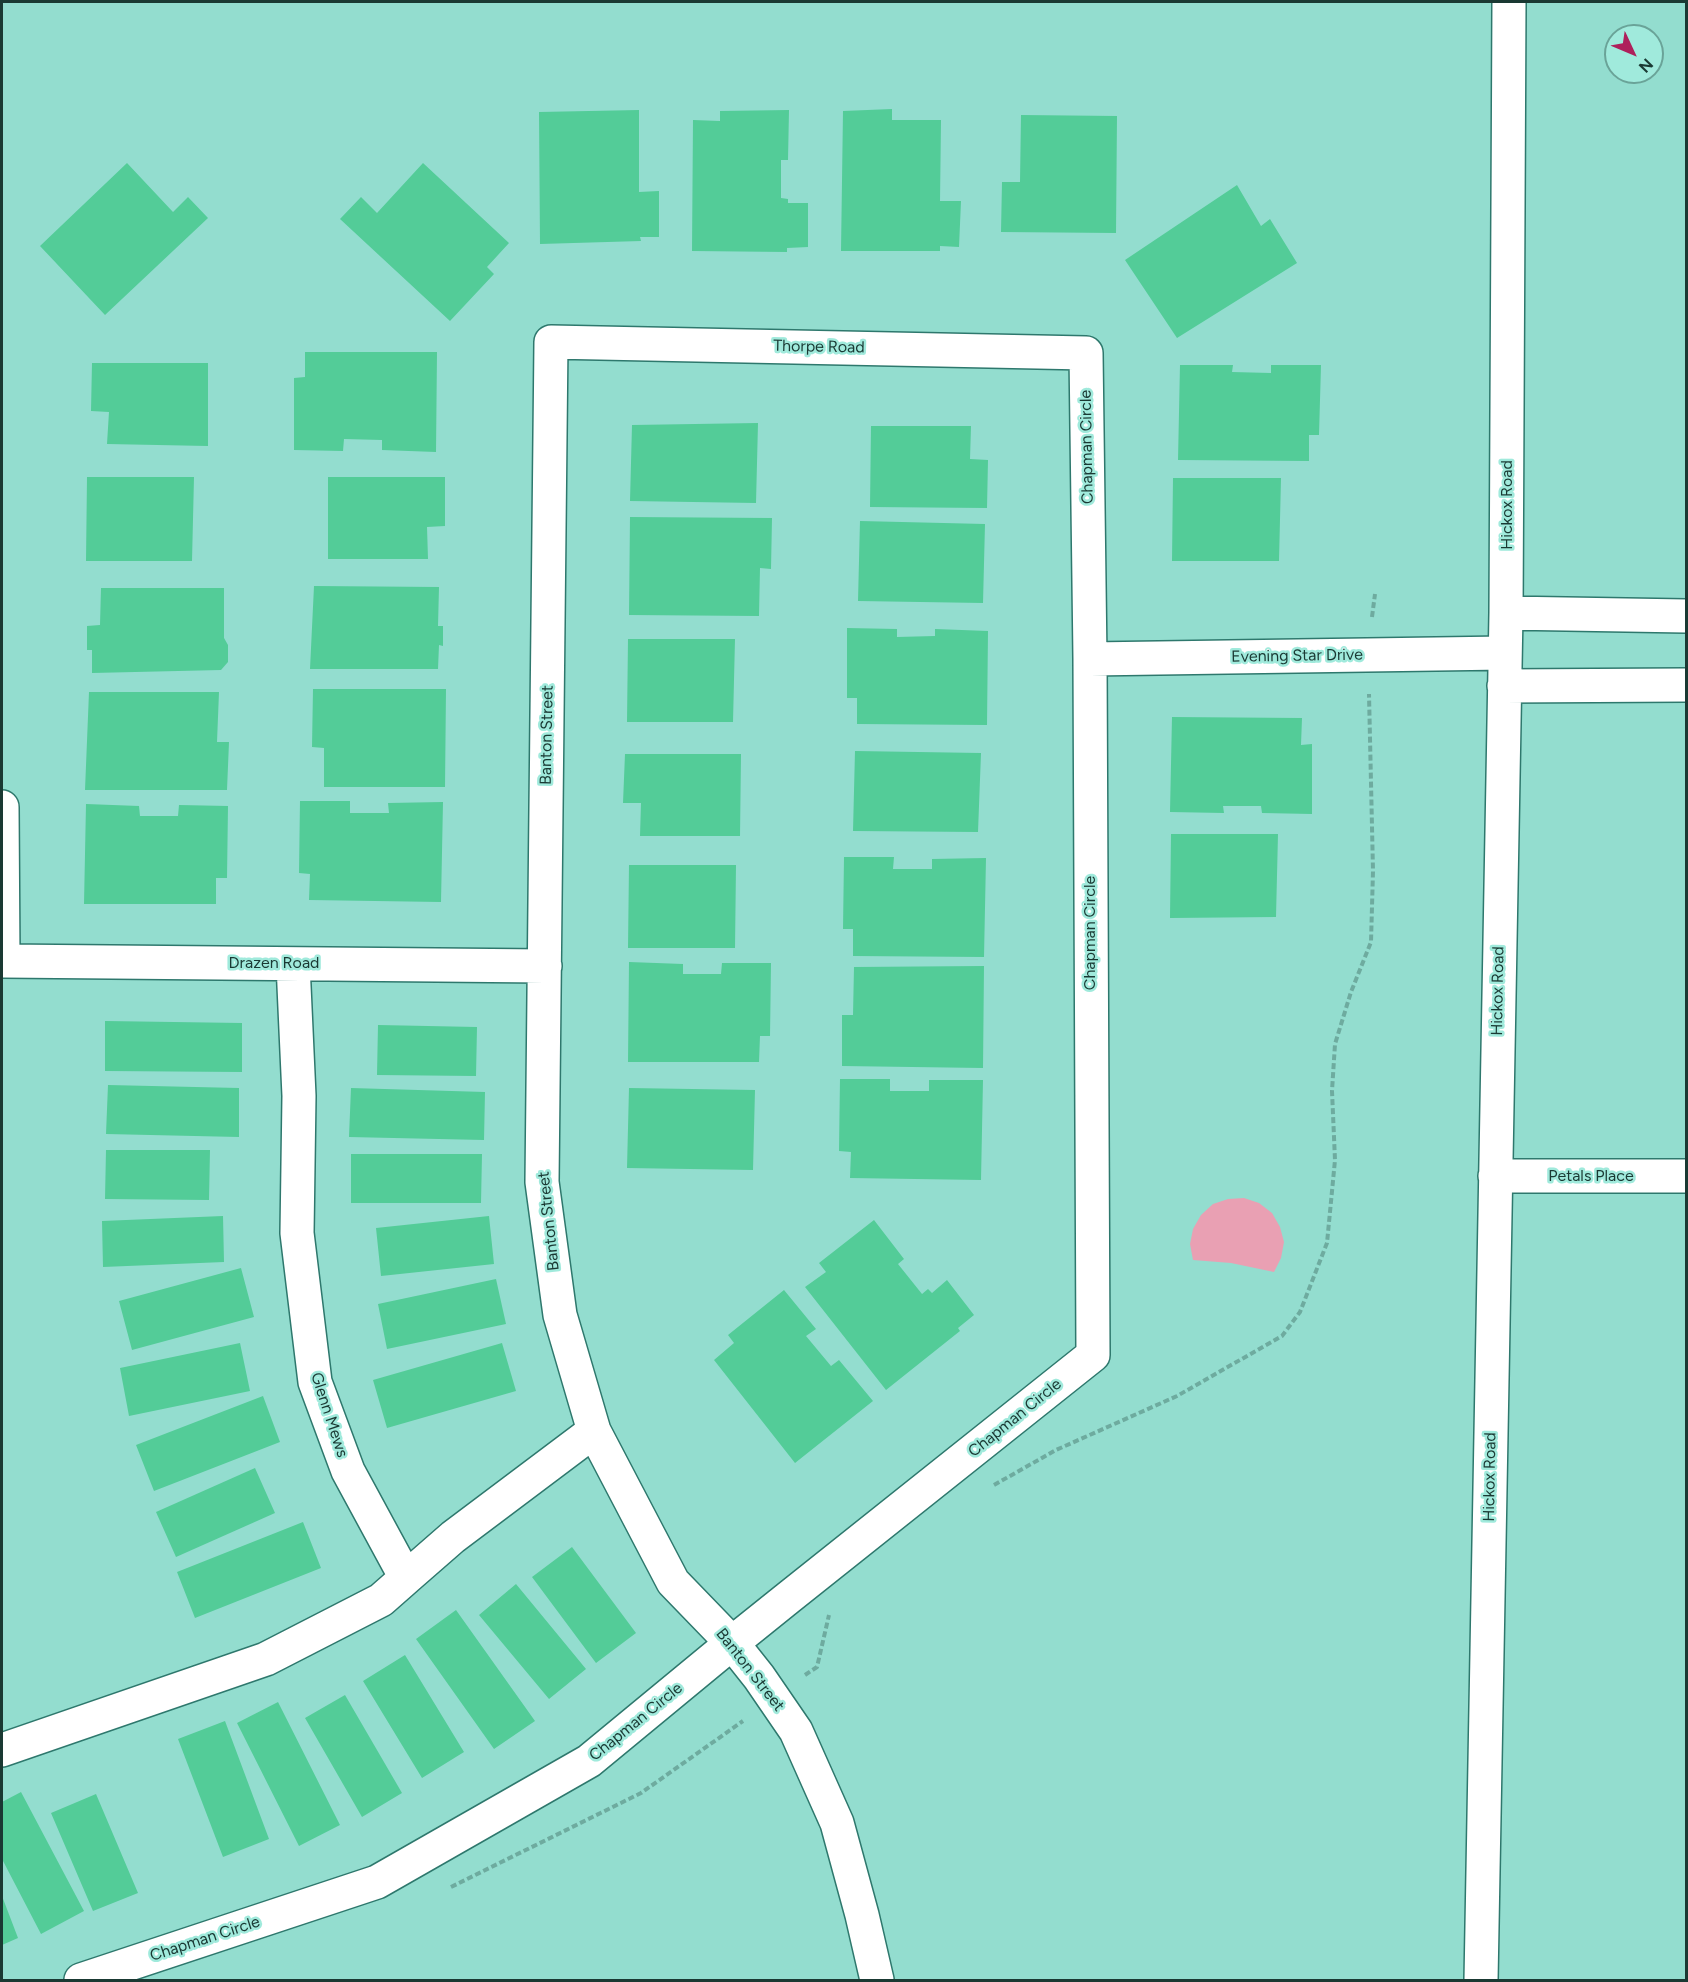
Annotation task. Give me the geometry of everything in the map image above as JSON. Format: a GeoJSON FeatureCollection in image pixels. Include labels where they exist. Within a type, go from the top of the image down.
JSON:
{"type":"FeatureCollection","features":[{"type":"Feature","properties":{"kind":"street","name":"Hickox Road"},"geometry":{"type":"LineString","coordinates":[[1481,1980],[1506,613],[1509,2]]}},
{"type":"Feature","properties":{"kind":"street","name":"Thorpe Road"},"geometry":{"type":"LineString","coordinates":[[551,342],[1086,353]]}},
{"type":"Feature","properties":{"kind":"street","name":"Banton Street"},"geometry":{"type":"LineString","coordinates":[[551,342],[542,1182],[560,1315],[594,1431],[673,1582],[732,1644],[759,1677],[796,1731],[837,1822],[877,1980]]}},
{"type":"Feature","properties":{"kind":"street","name":"Chapman Circle"},"geometry":{"type":"LineString","coordinates":[[81,1980],[377,1882],[589,1761],[1093,1355],[1090,659],[1086,353]]}},
{"type":"Feature","properties":{"kind":"street"},"geometry":{"type":"LineString","coordinates":[[1506,613],[1686,616]]}},
{"type":"Feature","properties":{"kind":"street","name":"Evening Star Drive"},"geometry":{"type":"LineString","coordinates":[[1090,659],[1505,653]]}},
{"type":"Feature","properties":{"kind":"street"},"geometry":{"type":"LineString","coordinates":[[1504,686],[1686,685]]}},
{"type":"Feature","properties":{"kind":"street","name":"Drazen Road"},"geometry":{"type":"LineString","coordinates":[[2,807],[3,961],[545,966]]}},
{"type":"Feature","properties":{"kind":"street","name":"Glenn Mews"},"geometry":{"type":"LineString","coordinates":[[293,964],[299,1096],[297,1233],[315,1382],[348,1471],[406,1578]]}},
{"type":"Feature","properties":{"kind":"street","name":"Petals Place"},"geometry":{"type":"LineString","coordinates":[[1495,1176],[1686,1176]]}},
{"type":"Feature","properties":{"kind":"street"},"geometry":{"type":"LineString","coordinates":[[2,1750],[266,1659],[381,1600],[453,1537],[594,1431]]}},
{"type":"Feature","properties":{"kind":"shaded area"},"geometry":{"type":"Polygon","coordinates":[[[1244,1198],[1259,1203],[1272,1213],[1280,1227],[1284,1242],[1281,1258],[1274,1272],[1231,1263],[1193,1260],[1190,1244],[1193,1229],[1201,1215],[1213,1204],[1228,1199],[1244,1198]]]}},
{"type":"Feature","properties":{"kind":"building"},"geometry":{"type":"Polygon","coordinates":[[[892,109],[892,120],[941,120],[940,201],[961,201],[959,247],[940,246],[940,251],[841,251],[843,111],[892,109]]]}},
{"type":"Feature","properties":{"kind":"building"},"geometry":{"type":"Polygon","coordinates":[[[639,110],[639,192],[659,191],[659,237],[640,237],[641,241],[540,244],[539,112],[639,110]]]}},
{"type":"Feature","properties":{"kind":"building"},"geometry":{"type":"Polygon","coordinates":[[[789,110],[788,160],[781,160],[781,198],[788,199],[788,203],[808,203],[808,247],[787,248],[787,252],[692,251],[693,120],[720,121],[720,111],[789,110]]]}},
{"type":"Feature","properties":{"kind":"building"},"geometry":{"type":"Polygon","coordinates":[[[1021,115],[1117,116],[1116,233],[1001,232],[1002,182],[1020,182],[1021,115]]]}},
{"type":"Feature","properties":{"kind":"building"},"geometry":{"type":"Polygon","coordinates":[[[127,163],[173,212],[188,197],[208,218],[105,315],[40,246],[127,163]]]}},
{"type":"Feature","properties":{"kind":"building"},"geometry":{"type":"Polygon","coordinates":[[[423,163],[509,243],[487,267],[494,274],[450,321],[340,219],[361,197],[377,213],[423,163]]]}},
{"type":"Feature","properties":{"kind":"building"},"geometry":{"type":"Polygon","coordinates":[[[1237,185],[1261,226],[1270,219],[1297,263],[1177,338],[1125,260],[1237,185]]]}},
{"type":"Feature","properties":{"kind":"building"},"geometry":{"type":"Polygon","coordinates":[[[305,352],[437,352],[436,452],[382,450],[382,440],[344,439],[343,451],[294,450],[294,378],[305,377],[305,352]]]}},
{"type":"Feature","properties":{"kind":"building"},"geometry":{"type":"Polygon","coordinates":[[[92,363],[208,363],[208,446],[107,444],[109,412],[91,411],[92,363]]]}},
{"type":"Feature","properties":{"kind":"building"},"geometry":{"type":"Polygon","coordinates":[[[1180,365],[1233,365],[1232,372],[1271,373],[1271,365],[1321,365],[1319,435],[1309,435],[1309,461],[1178,460],[1180,365]]]}},
{"type":"Feature","properties":{"kind":"building"},"geometry":{"type":"Polygon","coordinates":[[[758,423],[756,503],[630,501],[632,425],[758,423]]]}},
{"type":"Feature","properties":{"kind":"building"},"geometry":{"type":"Polygon","coordinates":[[[871,426],[971,426],[970,459],[988,460],[987,508],[870,507],[871,426]]]}},
{"type":"Feature","properties":{"kind":"building"},"geometry":{"type":"Polygon","coordinates":[[[87,477],[194,477],[192,561],[86,561],[87,477]]]}},
{"type":"Feature","properties":{"kind":"building"},"geometry":{"type":"Polygon","coordinates":[[[328,477],[445,477],[445,526],[427,527],[428,559],[328,559],[328,477]]]}},
{"type":"Feature","properties":{"kind":"building"},"geometry":{"type":"Polygon","coordinates":[[[1173,478],[1281,478],[1279,561],[1172,561],[1173,478]]]}},
{"type":"Feature","properties":{"kind":"building"},"geometry":{"type":"Polygon","coordinates":[[[630,517],[772,518],[771,569],[760,568],[759,616],[629,615],[630,517]]]}},
{"type":"Feature","properties":{"kind":"building"},"geometry":{"type":"Polygon","coordinates":[[[860,521],[985,524],[983,603],[858,601],[860,521]]]}},
{"type":"Feature","properties":{"kind":"building"},"geometry":{"type":"Polygon","coordinates":[[[314,586],[439,587],[438,626],[443,626],[443,646],[439,645],[438,669],[310,669],[314,586]]]}},
{"type":"Feature","properties":{"kind":"building"},"geometry":{"type":"Polygon","coordinates":[[[101,588],[224,588],[224,638],[228,645],[228,662],[221,670],[92,673],[92,650],[87,650],[87,626],[100,625],[101,588]]]}},
{"type":"Feature","properties":{"kind":"building"},"geometry":{"type":"Polygon","coordinates":[[[847,628],[897,629],[897,637],[935,636],[935,629],[988,631],[987,725],[857,724],[857,698],[847,698],[847,628]]]}},
{"type":"Feature","properties":{"kind":"building"},"geometry":{"type":"Polygon","coordinates":[[[628,639],[735,639],[733,722],[627,722],[628,639]]]}},
{"type":"Feature","properties":{"kind":"building"},"geometry":{"type":"Polygon","coordinates":[[[313,689],[446,689],[445,787],[324,787],[324,748],[312,747],[313,689]]]}},
{"type":"Feature","properties":{"kind":"building"},"geometry":{"type":"Polygon","coordinates":[[[89,692],[219,692],[217,742],[229,742],[227,790],[85,790],[89,692]]]}},
{"type":"Feature","properties":{"kind":"building"},"geometry":{"type":"Polygon","coordinates":[[[1172,717],[1302,718],[1301,745],[1312,744],[1312,814],[1262,813],[1261,806],[1223,806],[1224,813],[1170,812],[1172,717]]]}},
{"type":"Feature","properties":{"kind":"building"},"geometry":{"type":"Polygon","coordinates":[[[855,751],[981,753],[978,832],[853,831],[855,751]]]}},
{"type":"Feature","properties":{"kind":"building"},"geometry":{"type":"Polygon","coordinates":[[[625,754],[741,754],[740,836],[640,836],[641,803],[623,803],[625,754]]]}},
{"type":"Feature","properties":{"kind":"building"},"geometry":{"type":"Polygon","coordinates":[[[300,801],[350,801],[350,813],[389,813],[388,803],[443,802],[441,902],[309,900],[310,874],[299,873],[300,801]]]}},
{"type":"Feature","properties":{"kind":"building"},"geometry":{"type":"Polygon","coordinates":[[[86,804],[139,806],[140,816],[178,816],[179,805],[228,806],[227,878],[216,878],[216,904],[84,904],[86,804]]]}},
{"type":"Feature","properties":{"kind":"building"},"geometry":{"type":"Polygon","coordinates":[[[1171,834],[1278,834],[1276,917],[1170,918],[1171,834]]]}},
{"type":"Feature","properties":{"kind":"building"},"geometry":{"type":"Polygon","coordinates":[[[844,857],[894,857],[893,869],[932,869],[932,859],[986,858],[984,957],[853,956],[853,929],[843,929],[844,857]]]}},
{"type":"Feature","properties":{"kind":"building"},"geometry":{"type":"Polygon","coordinates":[[[629,865],[736,865],[735,948],[628,948],[629,865]]]}},
{"type":"Feature","properties":{"kind":"building"},"geometry":{"type":"Polygon","coordinates":[[[629,962],[683,964],[683,974],[721,974],[722,963],[771,963],[770,1036],[760,1036],[759,1062],[628,1062],[629,962]]]}},
{"type":"Feature","properties":{"kind":"building"},"geometry":{"type":"Polygon","coordinates":[[[984,966],[983,1068],[842,1066],[842,1015],[853,1015],[854,967],[984,966]]]}},
{"type":"Feature","properties":{"kind":"building"},"geometry":{"type":"Polygon","coordinates":[[[105,1021],[242,1023],[242,1072],[105,1071],[105,1021]]]}},
{"type":"Feature","properties":{"kind":"building"},"geometry":{"type":"Polygon","coordinates":[[[378,1025],[477,1027],[476,1076],[377,1075],[378,1025]]]}},
{"type":"Feature","properties":{"kind":"building"},"geometry":{"type":"Polygon","coordinates":[[[840,1079],[890,1079],[890,1091],[929,1091],[929,1080],[983,1080],[981,1180],[850,1178],[851,1152],[839,1151],[840,1079]]]}},
{"type":"Feature","properties":{"kind":"building"},"geometry":{"type":"Polygon","coordinates":[[[108,1085],[239,1088],[239,1137],[106,1134],[108,1085]]]}},
{"type":"Feature","properties":{"kind":"building"},"geometry":{"type":"Polygon","coordinates":[[[351,1088],[485,1092],[484,1140],[349,1137],[351,1088]]]}},
{"type":"Feature","properties":{"kind":"building"},"geometry":{"type":"Polygon","coordinates":[[[629,1088],[755,1090],[753,1170],[627,1168],[629,1088]]]}},
{"type":"Feature","properties":{"kind":"building"},"geometry":{"type":"Polygon","coordinates":[[[106,1150],[210,1150],[209,1200],[105,1199],[106,1150]]]}},
{"type":"Feature","properties":{"kind":"building"},"geometry":{"type":"Polygon","coordinates":[[[351,1154],[482,1154],[481,1203],[351,1203],[351,1154]]]}},
{"type":"Feature","properties":{"kind":"building"},"geometry":{"type":"Polygon","coordinates":[[[223,1216],[224,1262],[103,1267],[102,1221],[223,1216]]]}},
{"type":"Feature","properties":{"kind":"building"},"geometry":{"type":"Polygon","coordinates":[[[489,1216],[494,1264],[381,1276],[376,1228],[489,1216]]]}},
{"type":"Feature","properties":{"kind":"building"},"geometry":{"type":"Polygon","coordinates":[[[874,1220],[904,1259],[898,1264],[922,1294],[928,1289],[932,1293],[947,1280],[974,1315],[958,1328],[960,1331],[886,1390],[805,1287],[826,1272],[819,1263],[874,1220]]]}},
{"type":"Feature","properties":{"kind":"building"},"geometry":{"type":"Polygon","coordinates":[[[241,1268],[254,1317],[132,1350],[119,1301],[241,1268]]]}},
{"type":"Feature","properties":{"kind":"building"},"geometry":{"type":"Polygon","coordinates":[[[496,1279],[506,1324],[387,1349],[378,1304],[496,1279]]]}},
{"type":"Feature","properties":{"kind":"building"},"geometry":{"type":"Polygon","coordinates":[[[784,1290],[816,1329],[806,1336],[831,1366],[839,1360],[873,1401],[795,1463],[714,1360],[734,1343],[728,1335],[784,1290]]]}},
{"type":"Feature","properties":{"kind":"building"},"geometry":{"type":"Polygon","coordinates":[[[240,1343],[250,1391],[129,1416],[120,1368],[240,1343]]]}},
{"type":"Feature","properties":{"kind":"building"},"geometry":{"type":"Polygon","coordinates":[[[502,1343],[516,1391],[387,1428],[373,1380],[502,1343]]]}},
{"type":"Feature","properties":{"kind":"building"},"geometry":{"type":"Polygon","coordinates":[[[263,1396],[280,1442],[154,1491],[136,1445],[263,1396]]]}},
{"type":"Feature","properties":{"kind":"building"},"geometry":{"type":"Polygon","coordinates":[[[255,1468],[275,1513],[176,1557],[156,1512],[255,1468]]]}},
{"type":"Feature","properties":{"kind":"building"},"geometry":{"type":"Polygon","coordinates":[[[303,1522],[321,1568],[195,1618],[177,1572],[303,1522]]]}},
{"type":"Feature","properties":{"kind":"building"},"geometry":{"type":"Polygon","coordinates":[[[572,1547],[636,1633],[596,1663],[532,1577],[572,1547]]]}},
{"type":"Feature","properties":{"kind":"building"},"geometry":{"type":"Polygon","coordinates":[[[516,1584],[586,1669],[549,1699],[479,1615],[516,1584]]]}},
{"type":"Feature","properties":{"kind":"building"},"geometry":{"type":"Polygon","coordinates":[[[456,1610],[535,1721],[494,1749],[416,1639],[456,1610]]]}},
{"type":"Feature","properties":{"kind":"building"},"geometry":{"type":"Polygon","coordinates":[[[405,1655],[464,1752],[422,1778],[363,1681],[405,1655]]]}},
{"type":"Feature","properties":{"kind":"building"},"geometry":{"type":"Polygon","coordinates":[[[345,1695],[402,1793],[362,1817],[305,1718],[345,1695]]]}},
{"type":"Feature","properties":{"kind":"building"},"geometry":{"type":"Polygon","coordinates":[[[278,1702],[340,1825],[299,1846],[237,1723],[278,1702]]]}},
{"type":"Feature","properties":{"kind":"building"},"geometry":{"type":"Polygon","coordinates":[[[225,1721],[269,1839],[223,1857],[178,1739],[225,1721]]]}},
{"type":"Feature","properties":{"kind":"building"},"geometry":{"type":"Polygon","coordinates":[[[21,1792],[84,1911],[41,1934],[2,1859],[2,1802],[21,1792]]]}},
{"type":"Feature","properties":{"kind":"building"},"geometry":{"type":"Polygon","coordinates":[[[96,1794],[138,1893],[93,1911],[51,1813],[96,1794]]]}},
{"type":"Feature","properties":{"kind":"building"},"geometry":{"type":"Polygon","coordinates":[[[2,1896],[18,1938],[2,1945],[2,1896]]]}}]}
